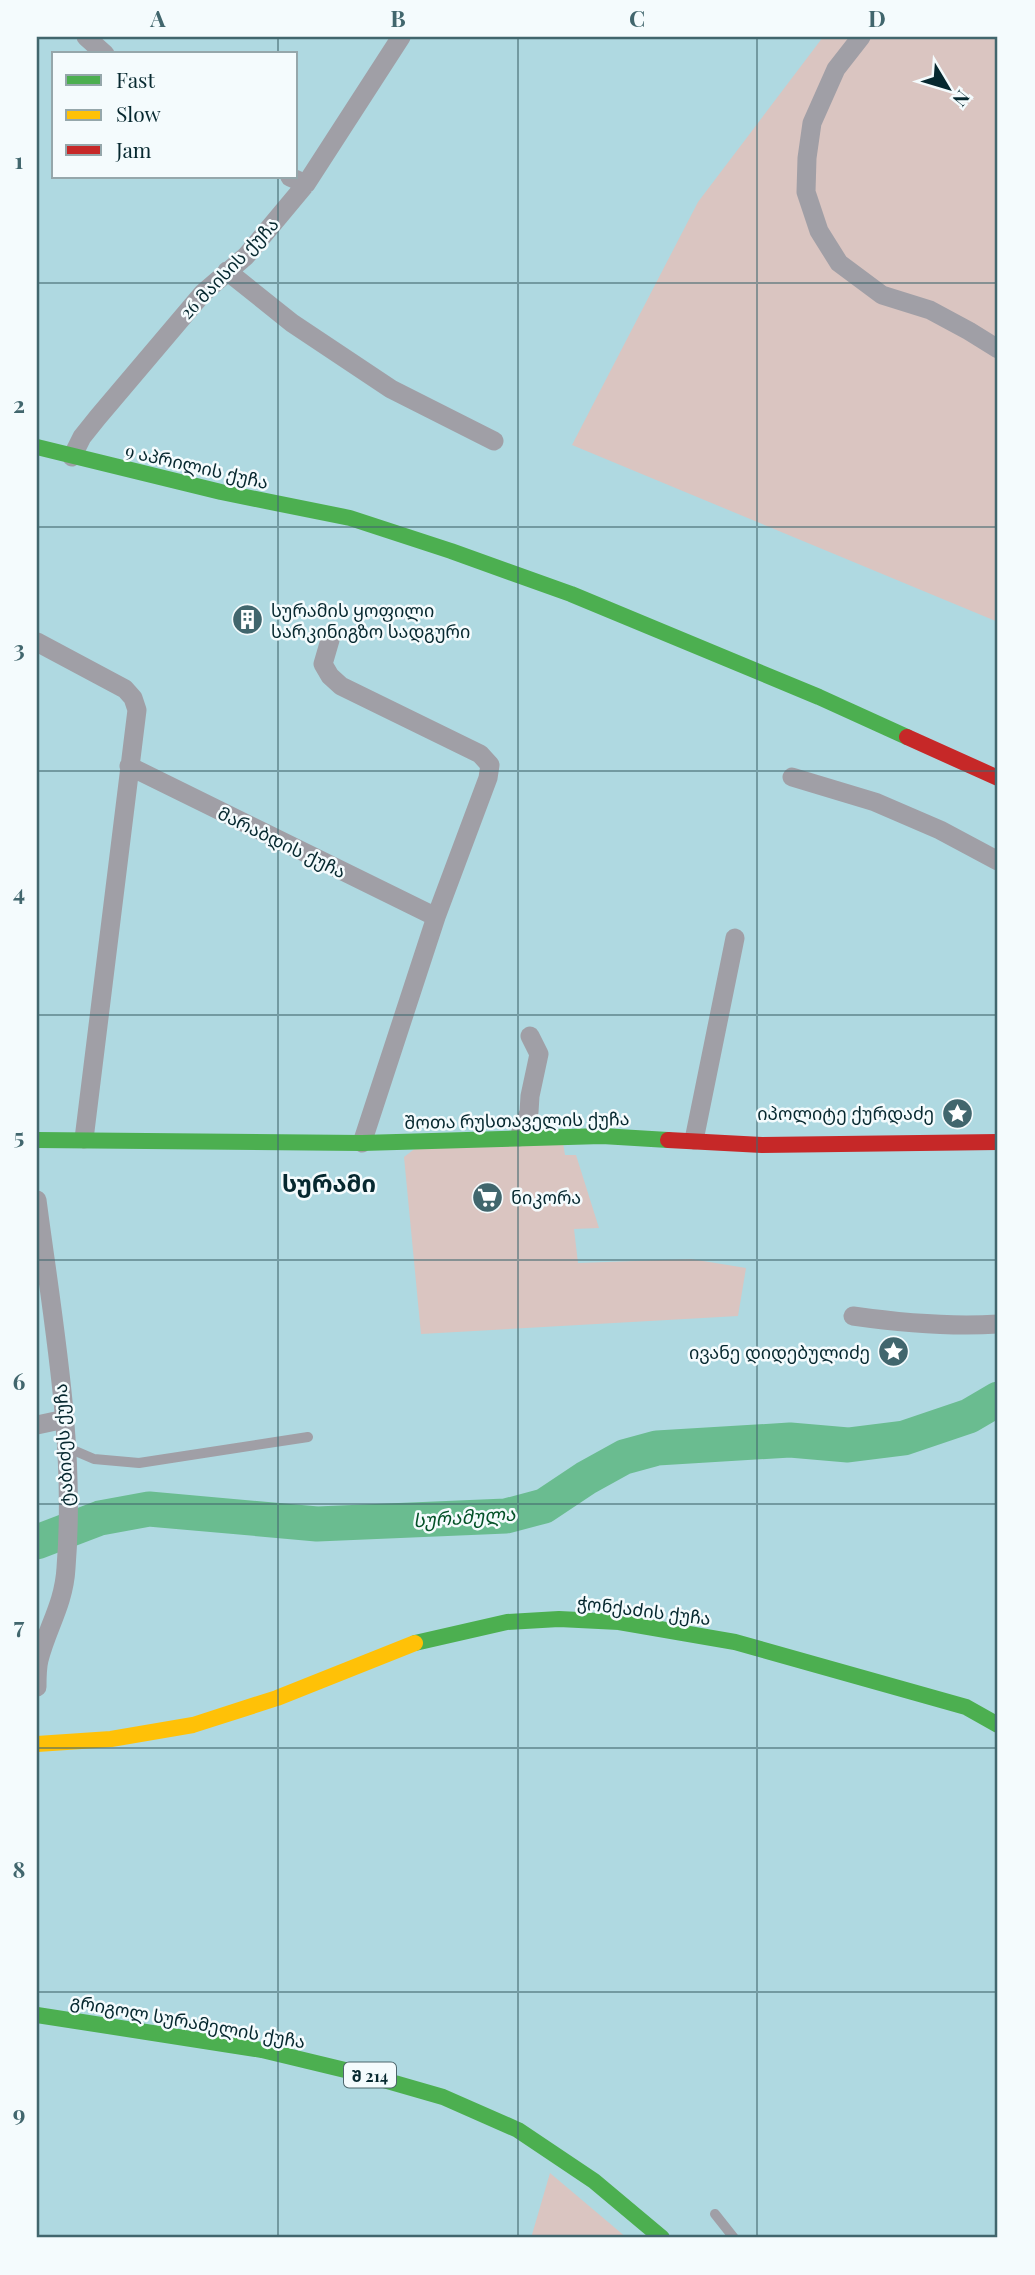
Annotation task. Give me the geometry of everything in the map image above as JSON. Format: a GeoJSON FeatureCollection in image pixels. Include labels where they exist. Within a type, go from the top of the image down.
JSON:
{"type":"FeatureCollection","features":[{"type":"Feature","properties":{"kind":"street"},"geometry":{"type":"LineString","coordinates":[[86,37],[103,52]]}},
{"type":"Feature","properties":{"kind":"street","name":"26 მაისის ქუჩა"},"geometry":{"type":"LineString","coordinates":[[72,457],[82,437],[203,293],[246,256],[401,37]]}},
{"type":"Feature","properties":{"kind":"street"},"geometry":{"type":"LineString","coordinates":[[861,37],[836,69],[812,123],[806,192],[819,230],[839,263],[882,295],[930,310],[998,349]]}},
{"type":"Feature","properties":{"kind":"street"},"geometry":{"type":"LineString","coordinates":[[227,271],[292,323],[391,389],[494,441]]}},
{"type":"Feature","properties":{"kind":"street","name":"9 აპრილის ქუჩა"},"geometry":{"type":"LineString","coordinates":[[37,447],[222,492],[350,518],[451,551],[571,594],[819,697],[998,778]]}},
{"type":"Feature","properties":{"kind":"street"},"geometry":{"type":"LineString","coordinates":[[330,640],[323,664],[330,676],[341,686],[481,754],[490,765],[488,778],[436,917],[362,1143]]}},
{"type":"Feature","properties":{"kind":"street"},"geometry":{"type":"LineString","coordinates":[[37,642],[125,689],[133,698],[137,710],[84,1139]]}},
{"type":"Feature","properties":{"kind":"street","name":"მარაბდის ქუჩა"},"geometry":{"type":"LineString","coordinates":[[129,766],[436,917]]}},
{"type":"Feature","properties":{"kind":"street"},"geometry":{"type":"LineString","coordinates":[[792,777],[875,802],[940,830],[998,861]]}},
{"type":"Feature","properties":{"kind":"street"},"geometry":{"type":"LineString","coordinates":[[694,1140],[735,938]]}},
{"type":"Feature","properties":{"kind":"street"},"geometry":{"type":"LineString","coordinates":[[519,1138],[529,1112],[539,1054],[530,1037]]}},
{"type":"Feature","properties":{"kind":"street","name":"შოთა რუსთაველის ქუჩა"},"geometry":{"type":"LineString","coordinates":[[37,1140],[362,1143],[602,1136],[762,1145],[998,1142]]}},
{"type":"Feature","properties":{"kind":"street","name":"ტაბიძეს ქუჩა"},"geometry":{"type":"LineString","coordinates":[[37,1200],[65,1419],[67,1485],[66,1569],[59,1609],[38,1661],[37,1686]]}},
{"type":"Feature","properties":{"kind":"street"},"geometry":{"type":"LineString","coordinates":[[853,1316],[903,1323],[998,1324]]}},
{"type":"Feature","properties":{"kind":"street"},"geometry":{"type":"LineString","coordinates":[[37,1425],[65,1419]]}},
{"type":"Feature","properties":{"kind":"street","name":"ჭონქაძის ქუჩა"},"geometry":{"type":"LineString","coordinates":[[37,1744],[111,1739],[193,1725],[277,1698],[420,1641],[507,1622],[559,1619],[619,1622],[735,1642],[966,1707],[998,1725]]}},
{"type":"Feature","properties":{"kind":"street","name":"გრიგოლ სურამელის ქუჩა"},"geometry":{"type":"LineString","coordinates":[[37,2015],[262,2050],[443,2097],[518,2130],[594,2181],[662,2238]]}},
{"type":"Feature","properties":{"kind":"lane"},"geometry":{"type":"LineString","coordinates":[[66,1447],[94,1459],[139,1463],[308,1437]]}},
{"type":"Feature","properties":{"kind":"lane"},"geometry":{"type":"LineString","coordinates":[[715,2214],[734,2238]]}},
{"type":"Feature","properties":{"kind":"shaded area"},"geometry":{"type":"Polygon","coordinates":[[[823,37],[998,37],[998,622],[572,445],[698,202],[823,37]]]}},
{"type":"Feature","properties":{"kind":"shaded area"},"geometry":{"type":"Polygon","coordinates":[[[562,1137],[565,1155],[576,1155],[599,1228],[574,1229],[578,1263],[691,1259],[746,1268],[738,1316],[421,1334],[404,1157],[421,1144],[562,1137]]]}},
{"type":"Feature","properties":{"kind":"shaded area"},"geometry":{"type":"Polygon","coordinates":[[[550,2173],[627,2238],[531,2238],[550,2173]]]}},
{"type":"Feature","properties":{"kind":"waterway","name":"სურამულა"},"geometry":{"type":"LineString","coordinates":[[37,1542],[100,1518],[149,1509],[317,1524],[506,1516],[544,1506],[624,1457],[657,1448],[790,1440],[848,1445],[904,1438],[969,1416],[998,1399]]}},
{"type":"Feature","properties":{"kind":"traffic: fast"},"geometry":{"type":"LineString","coordinates":[[37,447],[221,492],[350,518],[451,551],[571,594],[819,697],[907,737]]}},
{"type":"Feature","properties":{"kind":"traffic: fast"},"geometry":{"type":"LineString","coordinates":[[37,1140],[362,1143],[602,1136],[668,1140]]}},
{"type":"Feature","properties":{"kind":"traffic: fast"},"geometry":{"type":"LineString","coordinates":[[415,1643],[507,1622],[559,1619],[619,1622],[735,1642],[966,1707],[998,1725]]}},
{"type":"Feature","properties":{"kind":"traffic: fast"},"geometry":{"type":"LineString","coordinates":[[37,2015],[262,2050],[443,2097],[518,2130],[594,2181],[662,2238]]}},
{"type":"Feature","properties":{"kind":"traffic: slow"},"geometry":{"type":"LineString","coordinates":[[37,1744],[111,1739],[193,1725],[277,1698],[415,1643]]}},
{"type":"Feature","properties":{"kind":"traffic: jam"},"geometry":{"type":"LineString","coordinates":[[907,737],[998,778]]}},
{"type":"Feature","properties":{"kind":"traffic: jam"},"geometry":{"type":"LineString","coordinates":[[668,1140],[762,1145],[998,1142]]}},
{"type":"Feature","properties":{"kind":"place","name":"სურამის ყოფილი სარკინიგზო სადგური"},"geometry":{"type":"Point","coordinates":[248,620]}},
{"type":"Feature","properties":{"kind":"place","name":"იპოლიტე ქურდაძე"},"geometry":{"type":"Point","coordinates":[957,1113]}},
{"type":"Feature","properties":{"kind":"place","name":"ნიკორა"},"geometry":{"type":"Point","coordinates":[488,1197]}},
{"type":"Feature","properties":{"kind":"place","name":"ივანე დიდებულიძე"},"geometry":{"type":"Point","coordinates":[893,1352]}},
{"type":"Feature","properties":{"kind":"district","name":"სურამი"},"geometry":{"type":"Point","coordinates":[329,1182]}}]}
